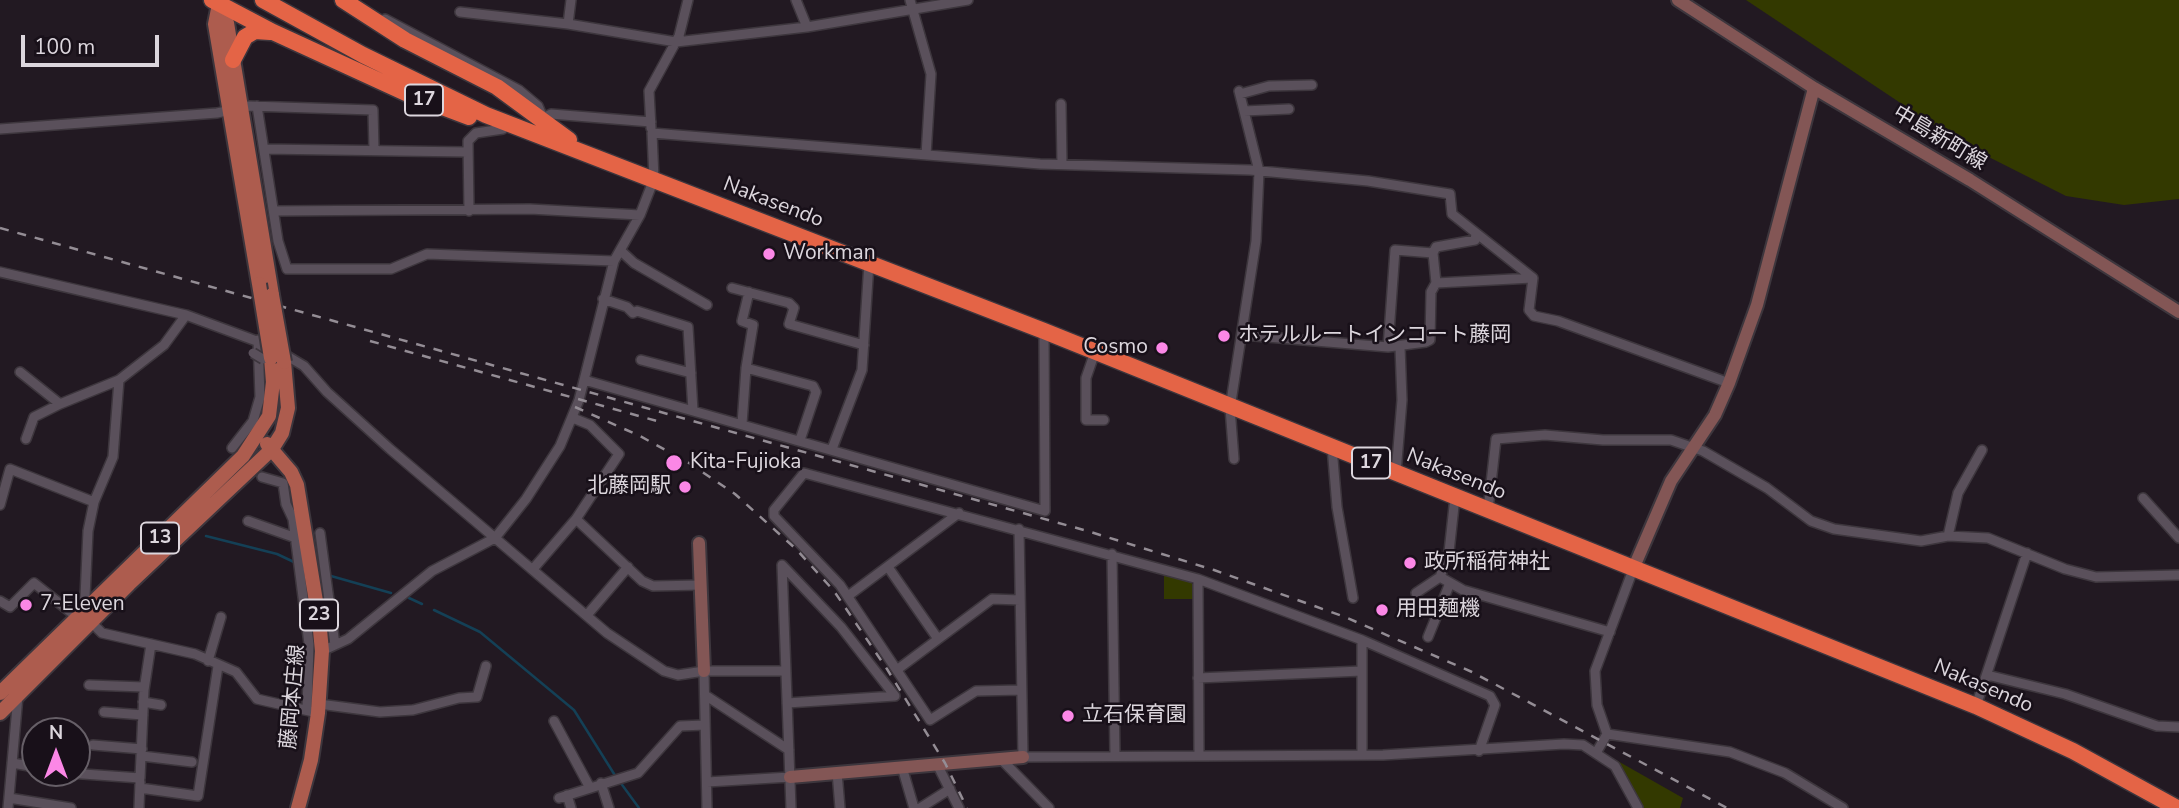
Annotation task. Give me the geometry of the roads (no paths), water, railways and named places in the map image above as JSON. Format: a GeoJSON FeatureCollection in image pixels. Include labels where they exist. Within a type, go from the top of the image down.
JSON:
{"type":"FeatureCollection","features":[{"type":"Feature","properties":{"kind":"highway","name":"Nakasendo"},"geometry":{"type":"LineString","coordinates":[[263,0],[436,92],[486,115],[554,139],[1044,331],[1976,706],[2073,751],[2177,808]]}},
{"type":"Feature","properties":{"kind":"highway","name":"Nakasendo"},"geometry":{"type":"LineString","coordinates":[[283,0],[554,139]]}},
{"type":"Feature","properties":{"kind":"highway"},"geometry":{"type":"LineString","coordinates":[[343,0],[405,40],[497,87],[543,118],[582,151]]}},
{"type":"Feature","properties":{"kind":"highway","name":"17"},"geometry":{"type":"LineString","coordinates":[[217,1],[273,32],[408,94],[503,129],[582,151]]}},
{"type":"Feature","properties":{"kind":"highway"},"geometry":{"type":"LineString","coordinates":[[233,60],[240,43],[250,33],[273,32]]}},
{"type":"Feature","properties":{"kind":"main road","name":"13"},"geometry":{"type":"LineString","coordinates":[[0,713],[84,620],[243,456],[265,426],[272,405],[272,295],[228,23],[217,1]]}},
{"type":"Feature","properties":{"kind":"main road","name":"13"},"geometry":{"type":"LineString","coordinates":[[0,693],[272,449],[282,433],[288,408],[273,360],[259,284],[243,108],[215,24],[217,1]]}},
{"type":"Feature","properties":{"kind":"main road","name":"藤岡本庄線"},"geometry":{"type":"LineString","coordinates":[[258,437],[291,472],[300,495],[328,648],[314,709],[298,808]]}},
{"type":"Feature","properties":{"kind":"street"},"geometry":{"type":"LineString","coordinates":[[356,0],[371,11],[519,90],[538,106],[543,118],[551,114],[651,122]]}},
{"type":"Feature","properties":{"kind":"street"},"geometry":{"type":"LineString","coordinates":[[568,24],[571,0]]}},
{"type":"Feature","properties":{"kind":"street"},"geometry":{"type":"LineString","coordinates":[[320,533],[328,648],[348,639],[432,571],[495,538],[526,499],[560,446],[573,418],[614,261],[640,215],[654,179],[649,91],[676,42],[688,0]]}},
{"type":"Feature","properties":{"kind":"street"},"geometry":{"type":"LineString","coordinates":[[796,0],[807,27]]}},
{"type":"Feature","properties":{"kind":"street"},"geometry":{"type":"LineString","coordinates":[[910,0],[931,74],[926,155]]}},
{"type":"Feature","properties":{"kind":"street"},"geometry":{"type":"LineString","coordinates":[[460,12],[568,24],[676,42],[807,27],[968,0]]}},
{"type":"Feature","properties":{"kind":"street","name":"中島新町線"},"geometry":{"type":"LineString","coordinates":[[1678,0],[1814,88],[1970,180],[2179,312]]}},
{"type":"Feature","properties":{"kind":"street"},"geometry":{"type":"LineString","coordinates":[[1234,460],[1230,408],[1256,241],[1259,171],[1239,93],[1269,86],[1312,85]]}},
{"type":"Feature","properties":{"kind":"street"},"geometry":{"type":"LineString","coordinates":[[1814,88],[1756,305],[1729,383],[1715,415],[1671,481],[1634,567],[1595,671],[1594,684],[1601,725],[1607,734],[1730,752],[1785,773],[1843,808]]}},
{"type":"Feature","properties":{"kind":"street"},"geometry":{"type":"LineString","coordinates":[[1061,104],[1062,164]]}},
{"type":"Feature","properties":{"kind":"street"},"geometry":{"type":"LineString","coordinates":[[243,108],[264,149],[287,269],[391,269],[427,254],[614,261]]}},
{"type":"Feature","properties":{"kind":"street"},"geometry":{"type":"LineString","coordinates":[[0,129],[243,108],[373,110],[374,150]]}},
{"type":"Feature","properties":{"kind":"street"},"geometry":{"type":"LineString","coordinates":[[1244,111],[1289,108]]}},
{"type":"Feature","properties":{"kind":"street"},"geometry":{"type":"LineString","coordinates":[[469,211],[468,152],[472,136],[503,129]]}},
{"type":"Feature","properties":{"kind":"street"},"geometry":{"type":"LineString","coordinates":[[652,133],[1062,164],[1259,171],[1368,181],[1450,194],[1452,214],[1533,278]]}},
{"type":"Feature","properties":{"kind":"street"},"geometry":{"type":"LineString","coordinates":[[264,149],[468,152]]}},
{"type":"Feature","properties":{"kind":"street"},"geometry":{"type":"LineString","coordinates":[[274,211],[530,209],[640,215]]}},
{"type":"Feature","properties":{"kind":"street"},"geometry":{"type":"LineString","coordinates":[[1243,335],[1400,347],[1430,340],[1431,292],[1436,283],[1433,253],[1436,247],[1475,240],[1476,233]]}},
{"type":"Feature","properties":{"kind":"street"},"geometry":{"type":"LineString","coordinates":[[1388,346],[1395,250],[1433,253]]}},
{"type":"Feature","properties":{"kind":"street"},"geometry":{"type":"LineString","coordinates":[[621,251],[634,263],[707,305]]}},
{"type":"Feature","properties":{"kind":"street"},"geometry":{"type":"LineString","coordinates":[[832,449],[859,385],[869,263]]}},
{"type":"Feature","properties":{"kind":"street"},"geometry":{"type":"LineString","coordinates":[[0,272],[186,315],[258,340],[303,366],[327,393],[495,538],[587,615],[664,671],[686,675],[704,671],[786,671]]}},
{"type":"Feature","properties":{"kind":"street"},"geometry":{"type":"LineString","coordinates":[[1533,278],[1529,310],[1534,316],[1558,321],[1729,383]]}},
{"type":"Feature","properties":{"kind":"street"},"geometry":{"type":"LineString","coordinates":[[1436,283],[1533,278]]}},
{"type":"Feature","properties":{"kind":"street"},"geometry":{"type":"LineString","coordinates":[[732,288],[789,303],[794,308],[789,324],[864,345]]}},
{"type":"Feature","properties":{"kind":"street"},"geometry":{"type":"LineString","coordinates":[[742,424],[746,368],[753,326],[742,321],[749,292]]}},
{"type":"Feature","properties":{"kind":"street"},"geometry":{"type":"LineString","coordinates":[[603,299],[627,307],[633,313],[637,311],[688,327],[693,411]]}},
{"type":"Feature","properties":{"kind":"street"},"geometry":{"type":"LineString","coordinates":[[26,439],[34,417],[119,380],[164,345],[186,315]]}},
{"type":"Feature","properties":{"kind":"street"},"geometry":{"type":"LineString","coordinates":[[584,380],[1045,511],[1044,331]]}},
{"type":"Feature","properties":{"kind":"street"},"geometry":{"type":"LineString","coordinates":[[232,448],[253,421],[260,397],[262,371],[258,340]]}},
{"type":"Feature","properties":{"kind":"street"},"geometry":{"type":"LineString","coordinates":[[1396,473],[1402,400],[1400,347]]}},
{"type":"Feature","properties":{"kind":"street"},"geometry":{"type":"LineString","coordinates":[[253,352],[273,360]]}},
{"type":"Feature","properties":{"kind":"street"},"geometry":{"type":"LineString","coordinates":[[1095,352],[1086,378],[1086,421],[1104,421]]}},
{"type":"Feature","properties":{"kind":"street"},"geometry":{"type":"LineString","coordinates":[[641,360],[691,373]]}},
{"type":"Feature","properties":{"kind":"street"},"geometry":{"type":"LineString","coordinates":[[746,368],[813,386],[816,392],[800,440]]}},
{"type":"Feature","properties":{"kind":"street"},"geometry":{"type":"LineString","coordinates":[[20,372],[60,404]]}},
{"type":"Feature","properties":{"kind":"street"},"geometry":{"type":"LineString","coordinates":[[84,620],[89,531],[94,502],[113,457],[119,380]]}},
{"type":"Feature","properties":{"kind":"street"},"geometry":{"type":"LineString","coordinates":[[533,569],[576,519],[619,454],[590,425],[573,418]]}},
{"type":"Feature","properties":{"kind":"street"},"geometry":{"type":"LineString","coordinates":[[1488,510],[1496,439],[1545,435],[1604,440],[1671,440],[1693,448],[1767,488],[1811,521],[1822,525],[1908,540],[1948,536],[1988,538],[2065,569],[2096,577],[2179,575]]}},
{"type":"Feature","properties":{"kind":"street"},"geometry":{"type":"LineString","coordinates":[[1332,447],[1337,507],[1353,598]]}},
{"type":"Feature","properties":{"kind":"street"},"geometry":{"type":"LineString","coordinates":[[1948,536],[1958,493],[1982,450]]}},
{"type":"Feature","properties":{"kind":"street"},"geometry":{"type":"LineString","coordinates":[[0,505],[10,469],[94,502]]}},
{"type":"Feature","properties":{"kind":"street"},"geometry":{"type":"LineString","coordinates":[[1021,690],[976,691],[930,720],[848,596],[799,539],[774,516],[775,510],[804,473],[1198,579],[1362,640],[1490,696],[1495,705],[1479,751]]}},
{"type":"Feature","properties":{"kind":"street"},"geometry":{"type":"LineString","coordinates":[[262,477],[283,484],[296,538],[314,709]]}},
{"type":"Feature","properties":{"kind":"street"},"geometry":{"type":"LineString","coordinates":[[1416,593],[1440,577],[1449,552],[1455,497]]}},
{"type":"Feature","properties":{"kind":"street"},"geometry":{"type":"LineString","coordinates":[[2143,498],[2179,538]]}},
{"type":"Feature","properties":{"kind":"street"},"geometry":{"type":"LineString","coordinates":[[848,596],[958,513]]}},
{"type":"Feature","properties":{"kind":"street"},"geometry":{"type":"LineString","coordinates":[[576,519],[653,586],[701,585]]}},
{"type":"Feature","properties":{"kind":"street"},"geometry":{"type":"LineString","coordinates":[[248,521],[296,538]]}},
{"type":"Feature","properties":{"kind":"street"},"geometry":{"type":"LineString","coordinates":[[1019,529],[1023,757]]}},
{"type":"Feature","properties":{"kind":"street"},"geometry":{"type":"LineString","coordinates":[[699,542],[707,808]]}},
{"type":"Feature","properties":{"kind":"street"},"geometry":{"type":"LineString","coordinates":[[1976,706],[2027,553]]}},
{"type":"Feature","properties":{"kind":"street"},"geometry":{"type":"LineString","coordinates":[[1112,554],[1115,756]]}},
{"type":"Feature","properties":{"kind":"street"},"geometry":{"type":"LineString","coordinates":[[787,704],[895,696],[841,627],[782,565],[787,704],[791,808]]}},
{"type":"Feature","properties":{"kind":"street"},"geometry":{"type":"LineString","coordinates":[[587,615],[628,567]]}},
{"type":"Feature","properties":{"kind":"street"},"geometry":{"type":"LineString","coordinates":[[888,567],[939,639]]}},
{"type":"Feature","properties":{"kind":"street"},"geometry":{"type":"LineString","coordinates":[[1440,577],[1463,590],[1610,632]]}},
{"type":"Feature","properties":{"kind":"street"},"geometry":{"type":"LineString","coordinates":[[1198,579],[1199,755]]}},
{"type":"Feature","properties":{"kind":"street"},"geometry":{"type":"LineString","coordinates":[[0,601],[10,607],[34,583],[102,633],[195,654],[236,672],[257,699],[314,709],[380,712],[413,710],[459,698],[477,697],[486,666]]}},
{"type":"Feature","properties":{"kind":"street"},"geometry":{"type":"LineString","coordinates":[[1428,638],[1450,583]]}},
{"type":"Feature","properties":{"kind":"street"},"geometry":{"type":"LineString","coordinates":[[898,669],[992,599],[1020,600]]}},
{"type":"Feature","properties":{"kind":"street"},"geometry":{"type":"LineString","coordinates":[[208,661],[221,617]]}},
{"type":"Feature","properties":{"kind":"street"},"geometry":{"type":"LineString","coordinates":[[1362,640],[1362,755]]}},
{"type":"Feature","properties":{"kind":"street"},"geometry":{"type":"LineString","coordinates":[[139,808],[144,687],[150,644]]}},
{"type":"Feature","properties":{"kind":"street"},"geometry":{"type":"LineString","coordinates":[[91,776],[140,783],[198,796],[218,666]]}},
{"type":"Feature","properties":{"kind":"street"},"geometry":{"type":"LineString","coordinates":[[1198,678],[1362,671]]}},
{"type":"Feature","properties":{"kind":"street"},"geometry":{"type":"LineString","coordinates":[[1987,675],[2065,694],[2157,726],[2179,727]]}},
{"type":"Feature","properties":{"kind":"street"},"geometry":{"type":"LineString","coordinates":[[89,685],[144,687]]}},
{"type":"Feature","properties":{"kind":"street"},"geometry":{"type":"LineString","coordinates":[[705,695],[789,750]]}},
{"type":"Feature","properties":{"kind":"street"},"geometry":{"type":"LineString","coordinates":[[9,808],[18,696]]}},
{"type":"Feature","properties":{"kind":"street"},"geometry":{"type":"LineString","coordinates":[[143,702],[161,705]]}},
{"type":"Feature","properties":{"kind":"street"},"geometry":{"type":"LineString","coordinates":[[104,712],[143,715]]}},
{"type":"Feature","properties":{"kind":"street"},"geometry":{"type":"LineString","coordinates":[[554,721],[589,786]]}},
{"type":"Feature","properties":{"kind":"street"},"geometry":{"type":"LineString","coordinates":[[571,808],[563,796],[638,773],[680,726],[705,725]]}},
{"type":"Feature","properties":{"kind":"street"},"geometry":{"type":"LineString","coordinates":[[1596,753],[1607,734]]}},
{"type":"Feature","properties":{"kind":"street"},"geometry":{"type":"LineString","coordinates":[[706,782],[1000,758],[1362,755],[1479,751],[1563,744],[1583,745],[1615,766],[1638,808]]}},
{"type":"Feature","properties":{"kind":"street"},"geometry":{"type":"LineString","coordinates":[[93,745],[192,762]]}},
{"type":"Feature","properties":{"kind":"street"},"geometry":{"type":"LineString","coordinates":[[1000,758],[1049,808]]}},
{"type":"Feature","properties":{"kind":"street"},"geometry":{"type":"LineString","coordinates":[[12,763],[21,765]]}},
{"type":"Feature","properties":{"kind":"street"},"geometry":{"type":"LineString","coordinates":[[936,764],[959,808]]}},
{"type":"Feature","properties":{"kind":"street"},"geometry":{"type":"LineString","coordinates":[[902,767],[914,808]]}},
{"type":"Feature","properties":{"kind":"street"},"geometry":{"type":"LineString","coordinates":[[837,772],[840,808]]}},
{"type":"Feature","properties":{"kind":"street"},"geometry":{"type":"LineString","coordinates":[[601,783],[609,808]]}},
{"type":"Feature","properties":{"kind":"street"},"geometry":{"type":"LineString","coordinates":[[920,808],[950,789]]}},
{"type":"Feature","properties":{"kind":"street"},"geometry":{"type":"LineString","coordinates":[[9,797],[71,808]]}},
{"type":"Feature","properties":{"kind":"waterway"},"geometry":{"type":"LineString","coordinates":[[206,536],[277,554],[296,563]]}},
{"type":"Feature","properties":{"kind":"waterway"},"geometry":{"type":"LineString","coordinates":[[331,576],[391,593]]}},
{"type":"Feature","properties":{"kind":"waterway"},"geometry":{"type":"LineString","coordinates":[[409,598],[422,604]]}},
{"type":"Feature","properties":{"kind":"waterway"},"geometry":{"type":"LineString","coordinates":[[434,610],[480,632],[574,710],[616,777]]}},
{"type":"Feature","properties":{"kind":"waterway"},"geometry":{"type":"LineString","coordinates":[[620,782],[639,808]]}},
{"type":"Feature","properties":{"kind":"railway"},"geometry":{"type":"LineString","coordinates":[[0,228],[1084,530],[1214,570],[1345,617],[1472,672],[1727,808]]}},
{"type":"Feature","properties":{"kind":"railway"},"geometry":{"type":"LineString","coordinates":[[370,341],[664,423]]}},
{"type":"Feature","properties":{"kind":"railway"},"geometry":{"type":"LineString","coordinates":[[575,407],[640,436],[689,463],[735,494],[796,549],[834,591],[887,669],[945,763],[967,808]]}},
{"type":"Feature","properties":{"kind":"place","name":"Workman"},"geometry":{"type":"Point","coordinates":[769,254]}},
{"type":"Feature","properties":{"kind":"place","name":"ホテルルートインコート藤岡"},"geometry":{"type":"Point","coordinates":[1224,336]}},
{"type":"Feature","properties":{"kind":"place","name":"Cosmo"},"geometry":{"type":"Point","coordinates":[1162,348]}},
{"type":"Feature","properties":{"kind":"place","name":"Kita-Fujioka"},"geometry":{"type":"Point","coordinates":[674,463]}},
{"type":"Feature","properties":{"kind":"place","name":"北藤岡駅"},"geometry":{"type":"Point","coordinates":[685,487]}},
{"type":"Feature","properties":{"kind":"place","name":"政所稲荷神社"},"geometry":{"type":"Point","coordinates":[1410,563]}},
{"type":"Feature","properties":{"kind":"place","name":"7-Eleven"},"geometry":{"type":"Point","coordinates":[26,605]}},
{"type":"Feature","properties":{"kind":"place","name":"用田麺機"},"geometry":{"type":"Point","coordinates":[1382,610]}},
{"type":"Feature","properties":{"kind":"place","name":"立石保育園"},"geometry":{"type":"Point","coordinates":[1068,716]}}]}
